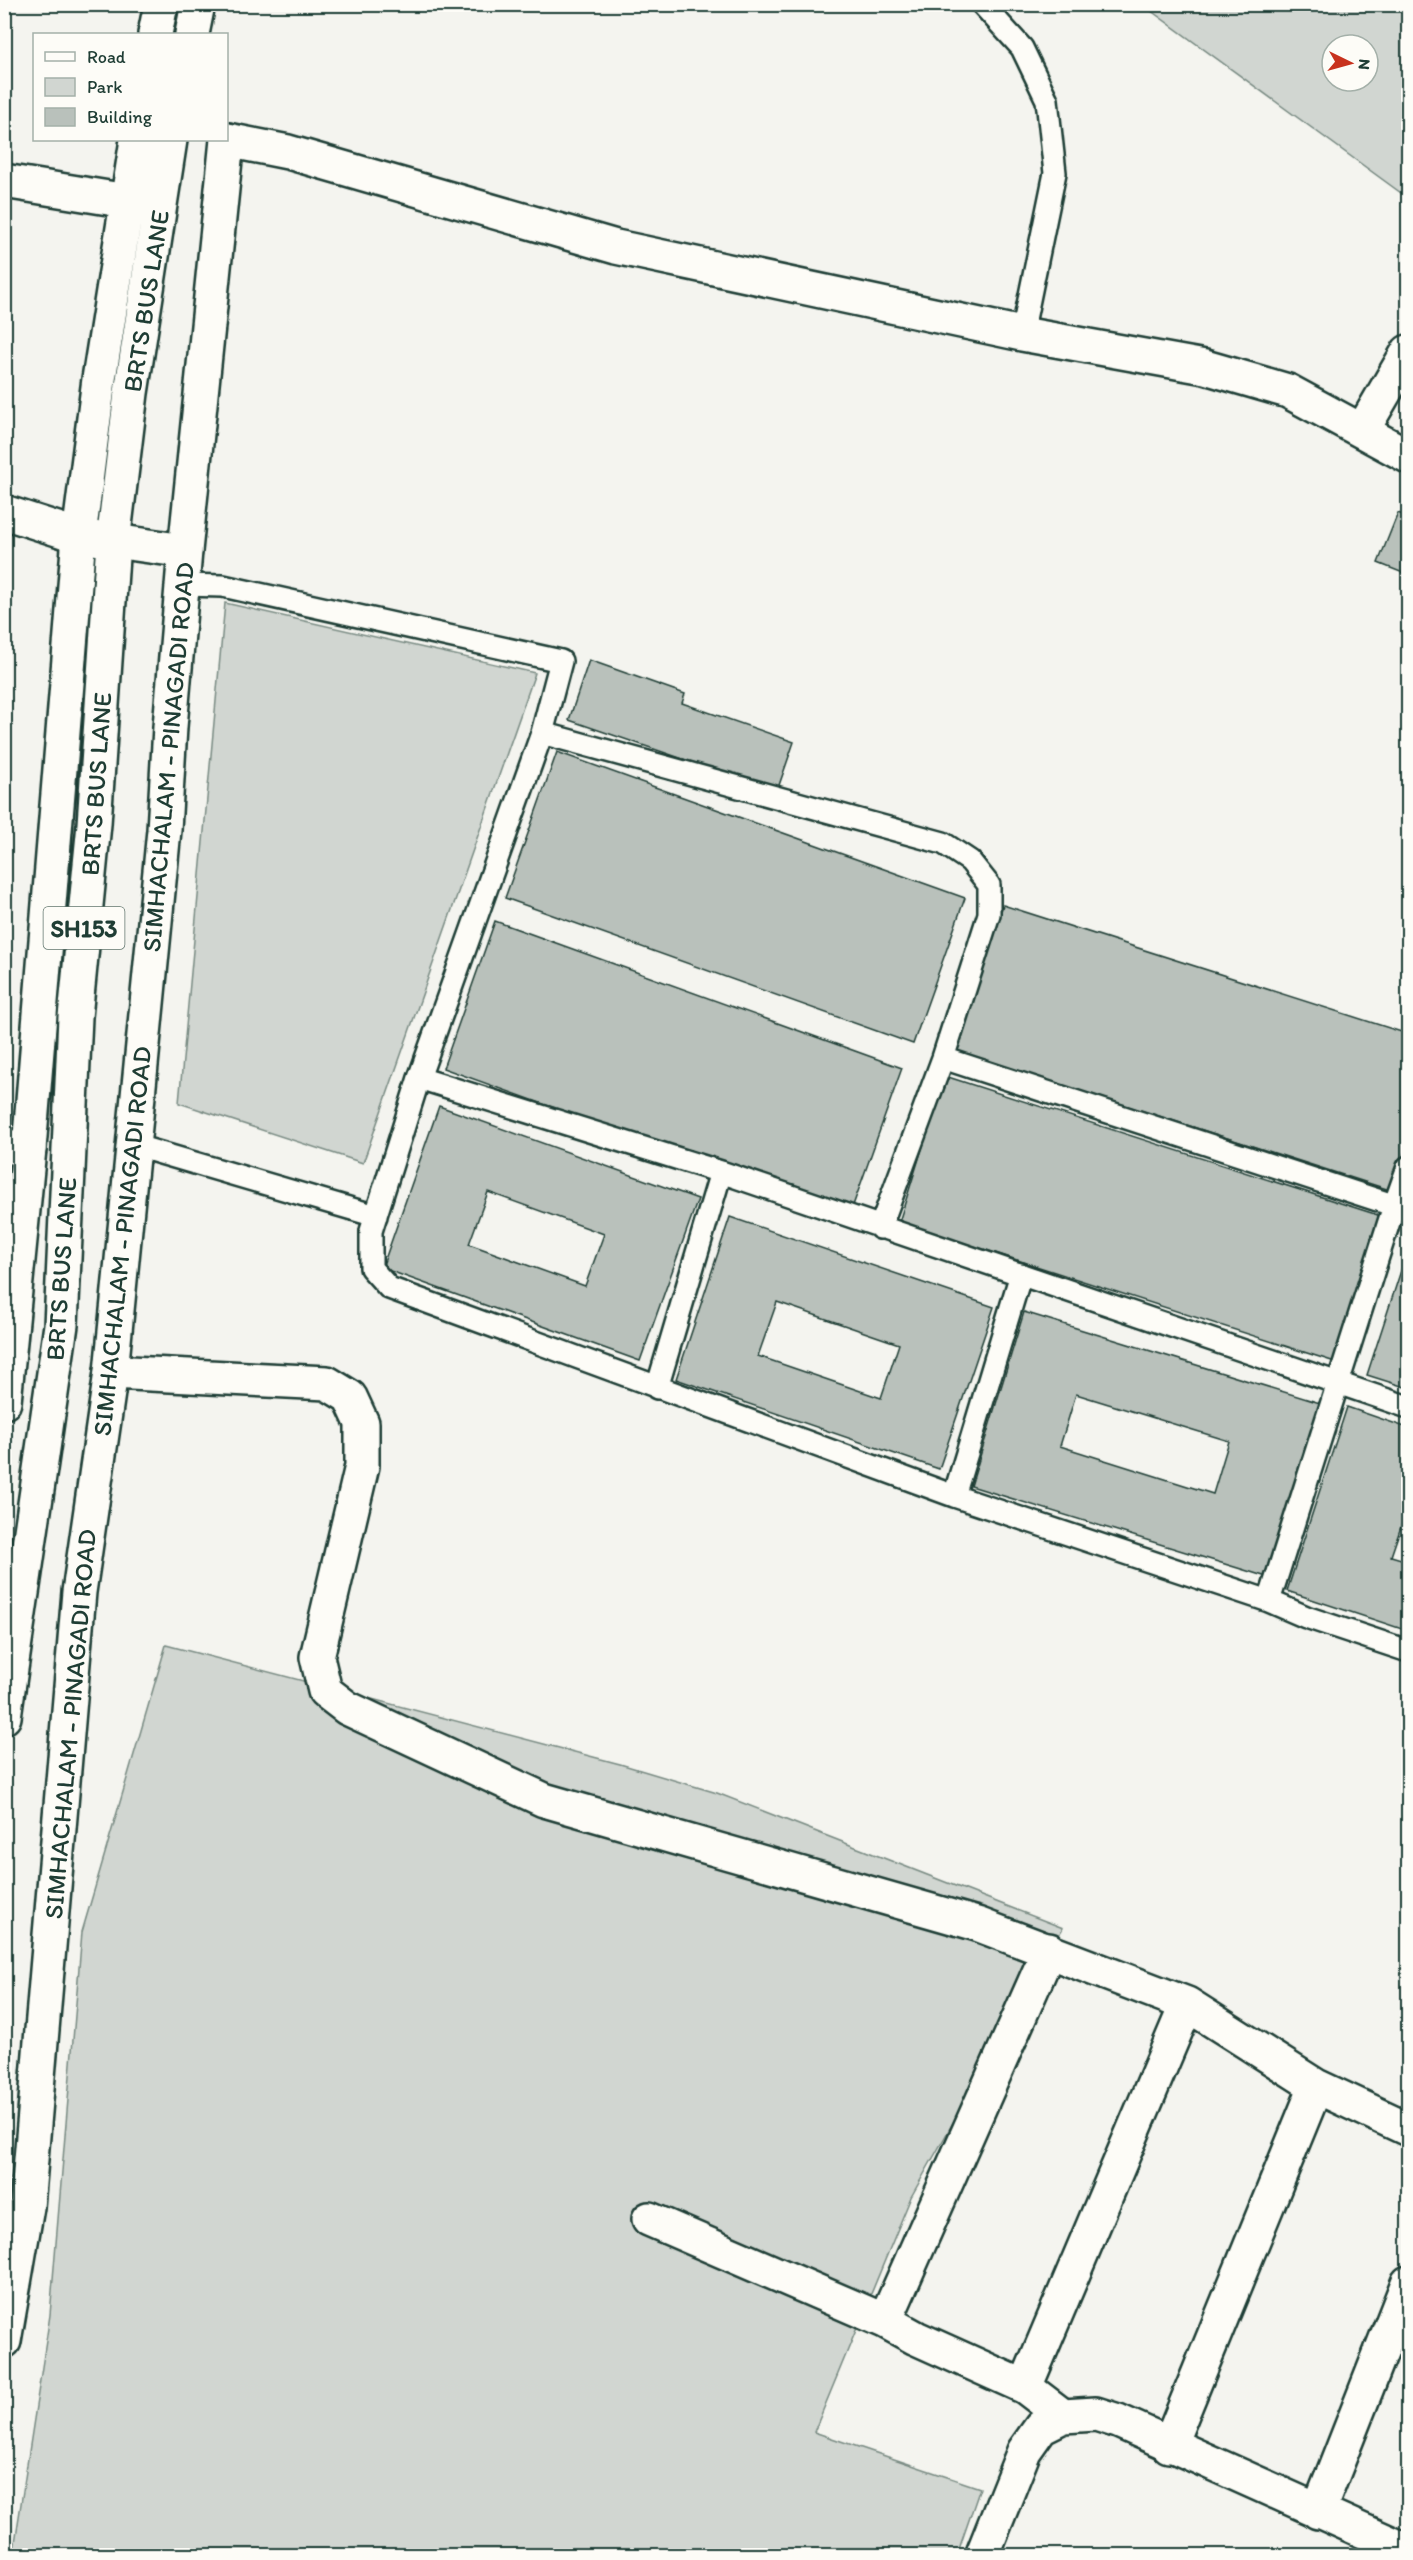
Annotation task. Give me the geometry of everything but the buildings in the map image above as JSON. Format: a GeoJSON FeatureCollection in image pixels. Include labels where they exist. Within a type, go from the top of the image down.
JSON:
{"type":"FeatureCollection","features":[{"type":"Feature","properties":{"kind":"street"},"geometry":{"type":"LineString","coordinates":[[155,33],[161,4]]}},
{"type":"Feature","properties":{"kind":"street"},"geometry":{"type":"LineString","coordinates":[[192,33],[198,4]]}},
{"type":"Feature","properties":{"kind":"street"},"geometry":{"type":"LineString","coordinates":[[228,140],[288,152],[616,247],[1022,334],[1205,367],[1288,391],[1408,456]]}},
{"type":"Feature","properties":{"kind":"street"},"geometry":{"type":"LineString","coordinates":[[4,1402],[17,1148],[79,536],[99,379],[137,141]]}},
{"type":"Feature","properties":{"kind":"street","name":"BRTS BUS LANE"},"geometry":{"type":"LineString","coordinates":[[4,1717],[61,1325],[75,1017],[94,824],[113,542],[131,393],[170,141]]}},
{"type":"Feature","properties":{"kind":"street","name":"SIMHACHALAM - PINAGADI ROAD"},"geometry":{"type":"LineString","coordinates":[[4,2341],[27,2207],[79,1592],[111,1372],[164,830],[185,550],[227,141]]}},
{"type":"Feature","properties":{"kind":"street"},"geometry":{"type":"LineString","coordinates":[[4,181],[127,201]]}},
{"type":"Feature","properties":{"kind":"street"},"geometry":{"type":"LineString","coordinates":[[1362,431],[1408,352]]}},
{"type":"Feature","properties":{"kind":"street"},"geometry":{"type":"LineString","coordinates":[[4,512],[79,536],[185,550]]}},
{"type":"Feature","properties":{"kind":"street"},"geometry":{"type":"LineString","coordinates":[[111,1372],[327,1383],[350,1397],[362,1424],[362,1466],[317,1657],[325,1691],[347,1708],[544,1800],[977,1924],[1187,2004],[1316,2086],[1408,2129]]}},
{"type":"Feature","properties":{"kind":"street"},"geometry":{"type":"LineString","coordinates":[[885,2321],[1049,1950]]}},
{"type":"Feature","properties":{"kind":"street"},"geometry":{"type":"LineString","coordinates":[[1024,2387],[1187,2004]]}},
{"type":"Feature","properties":{"kind":"street"},"geometry":{"type":"LineString","coordinates":[[1169,2446],[1316,2086]]}},
{"type":"Feature","properties":{"kind":"street"},"geometry":{"type":"LineString","coordinates":[[650,2219],[885,2321],[916,2338],[1024,2387],[1063,2416]]}},
{"type":"Feature","properties":{"kind":"street"},"geometry":{"type":"LineString","coordinates":[[1318,2512],[1408,2283]]}},
{"type":"Feature","properties":{"kind":"street"},"geometry":{"type":"LineString","coordinates":[[982,2556],[1024,2451],[1041,2427],[1063,2416],[1096,2414],[1118,2421],[1169,2446],[1408,2551]]}},
{"type":"Feature","properties":{"kind":"lane"},"geometry":{"type":"LineString","coordinates":[[982,4],[1022,48],[1047,100],[1055,173],[1022,334]]}},
{"type":"Feature","properties":{"kind":"lane"},"geometry":{"type":"LineString","coordinates":[[182,585],[223,586],[561,661],[542,733],[419,1078],[371,1231],[371,1268],[389,1288],[954,1496],[1269,1601],[1306,1617],[1408,1652]]}},
{"type":"Feature","properties":{"kind":"lane"},"geometry":{"type":"LineString","coordinates":[[542,733],[942,843],[970,861],[989,885],[989,914],[943,1058],[880,1228]]}},
{"type":"Feature","properties":{"kind":"lane"},"geometry":{"type":"LineString","coordinates":[[943,1058],[1401,1208]]}},
{"type":"Feature","properties":{"kind":"lane"},"geometry":{"type":"LineString","coordinates":[[419,1078],[721,1173],[1408,1407]]}},
{"type":"Feature","properties":{"kind":"lane"},"geometry":{"type":"LineString","coordinates":[[133,1145],[376,1216]]}},
{"type":"Feature","properties":{"kind":"lane"},"geometry":{"type":"LineString","coordinates":[[1269,1601],[1338,1383],[1401,1208],[1408,1167]]}},
{"type":"Feature","properties":{"kind":"lane"},"geometry":{"type":"LineString","coordinates":[[657,1388],[721,1173]]}},
{"type":"Feature","properties":{"kind":"lane"},"geometry":{"type":"LineString","coordinates":[[954,1496],[1021,1274]]}},
{"type":"Feature","properties":{"kind":"green space"},"geometry":{"type":"Polygon","coordinates":[[[1143,5],[1408,5],[1408,198],[1143,5]]]}},
{"type":"Feature","properties":{"kind":"green space"},"geometry":{"type":"Polygon","coordinates":[[[225,603],[535,673],[363,1163],[179,1103],[225,603]]]}},
{"type":"Feature","properties":{"kind":"green space"},"geometry":{"type":"Polygon","coordinates":[[[166,1645],[620,1764],[717,1793],[1063,1928],[911,2197],[814,2432],[980,2488],[957,2555],[13,2556],[50,2315],[82,1932],[166,1645]]]}}]}
